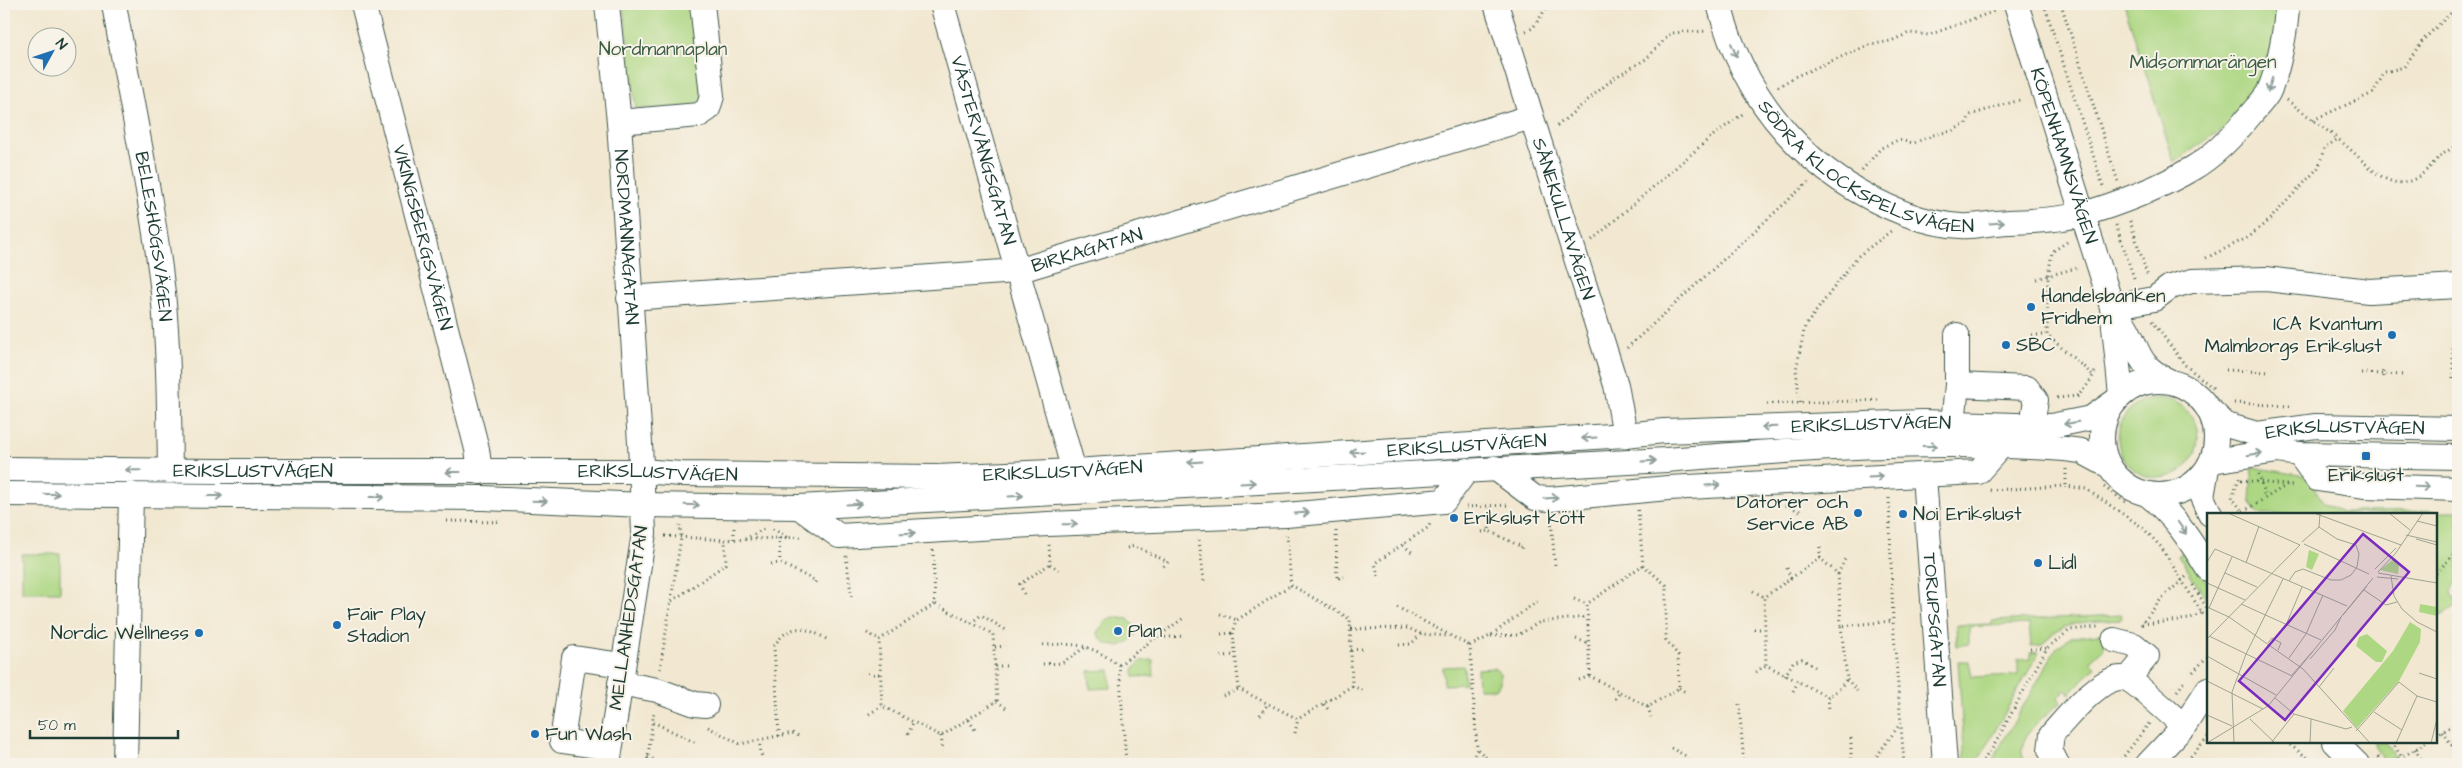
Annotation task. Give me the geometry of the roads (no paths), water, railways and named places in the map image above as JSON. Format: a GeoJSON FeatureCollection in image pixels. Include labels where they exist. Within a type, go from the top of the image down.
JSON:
{"type":"FeatureCollection","features":[{"type":"Feature","properties":{"kind":"street","name":"BELESHÖGSVÄGEN"},"geometry":{"type":"LineString","coordinates":[[114,4],[148,185],[163,293],[169,382],[170,471]]}},
{"type":"Feature","properties":{"kind":"street","name":"VIKINGSBERGSVÄGEN"},"geometry":{"type":"LineString","coordinates":[[364,4],[475,444],[480,472]]}},
{"type":"Feature","properties":{"kind":"street","name":"NORDMANNAGATAN"},"geometry":{"type":"LineString","coordinates":[[607,4],[619,122],[642,470]]}},
{"type":"Feature","properties":{"kind":"street"},"geometry":{"type":"LineString","coordinates":[[619,122],[699,115],[708,109],[712,96],[702,4]]}},
{"type":"Feature","properties":{"kind":"street","name":"VÄSTERVÅNGSGATAN"},"geometry":{"type":"LineString","coordinates":[[942,4],[1074,471]]}},
{"type":"Feature","properties":{"kind":"street","name":"SÅNEKULLAVÄGEN"},"geometry":{"type":"LineString","coordinates":[[1496,4],[1610,364],[1616,385],[1625,435]]}},
{"type":"Feature","properties":{"kind":"street","name":"SÖDRA KLOCKSPELSVÄGEN"},"geometry":{"type":"LineString","coordinates":[[1719,4],[1726,30],[1741,66],[1765,106],[1800,150],[1851,187],[1908,214],[1961,226],[2038,220],[2082,214],[2164,184],[2195,167],[2235,134],[2268,93],[2286,24],[2287,4]]}},
{"type":"Feature","properties":{"kind":"street","name":"KÖPENHAMNSVÄGEN"},"geometry":{"type":"LineString","coordinates":[[2005,8],[2082,214],[2112,308],[2117,398]]}},
{"type":"Feature","properties":{"kind":"street","name":"BIRKAGATAN"},"geometry":{"type":"LineString","coordinates":[[630,298],[1017,270],[1531,117]]}},
{"type":"Feature","properties":{"kind":"street"},"geometry":{"type":"LineString","coordinates":[[2112,308],[2154,298],[2170,287],[2192,281],[2266,280],[2369,291],[2458,286]]}},
{"type":"Feature","properties":{"kind":"street","name":"KÖPENHAMNSVÄGEN"},"geometry":{"type":"LineString","coordinates":[[2112,308],[2125,325],[2134,347],[2153,373],[2177,373]]}},
{"type":"Feature","properties":{"kind":"street"},"geometry":{"type":"LineString","coordinates":[[1953,422],[1957,385],[1957,335]]}},
{"type":"Feature","properties":{"kind":"street","name":"KÖPENHAMNSVÄGEN"},"geometry":{"type":"LineString","coordinates":[[2177,373],[2136,385],[2117,398],[2105,418],[2102,437],[2104,474],[2122,482],[2138,499],[2166,509],[2178,522],[2198,573]]}},
{"type":"Feature","properties":{"kind":"street","name":"KÖPENHAMNSVÄGEN"},"geometry":{"type":"LineString","coordinates":[[2177,373],[2192,391],[2217,399],[2216,444],[2202,497],[2210,513]]}},
{"type":"Feature","properties":{"kind":"street"},"geometry":{"type":"LineString","coordinates":[[1957,385],[2027,388],[2036,400],[2032,425]]}},
{"type":"Feature","properties":{"kind":"street","name":"ERIKSLUSTVÄGEN"},"geometry":{"type":"LineString","coordinates":[[4,469],[480,472],[642,470],[691,474],[936,478],[1074,471],[1664,431],[1749,427],[1953,422],[2051,426],[2090,418],[2117,398]]}},
{"type":"Feature","properties":{"kind":"street","name":"ERIKSLUSTVÄGEN"},"geometry":{"type":"LineString","coordinates":[[2217,399],[2226,425],[2257,434],[2316,426],[2458,429]]}},
{"type":"Feature","properties":{"kind":"street"},"geometry":{"type":"LineString","coordinates":[[2285,431],[2348,455]]}},
{"type":"Feature","properties":{"kind":"street","name":"ERIKSLUSTVÄGEN"},"geometry":{"type":"LineString","coordinates":[[4,494],[484,498],[643,505],[798,507],[1666,460],[1868,446],[2000,446],[2077,450],[2092,456],[2104,474]]}},
{"type":"Feature","properties":{"kind":"street"},"geometry":{"type":"LineString","coordinates":[[1924,476],[1978,472],[2000,446]]}},
{"type":"Feature","properties":{"kind":"street","name":"ERIKSLUSTVÄGEN"},"geometry":{"type":"LineString","coordinates":[[2209,467],[2278,451],[2299,454],[2458,457]]}},
{"type":"Feature","properties":{"kind":"street","name":"ERIKSLUSTVÄGEN"},"geometry":{"type":"LineString","coordinates":[[2299,454],[2317,479],[2364,486],[2458,488]]}},
{"type":"Feature","properties":{"kind":"street","name":"KÖPENHAMNSVÄGEN"},"geometry":{"type":"LineString","coordinates":[[2138,499],[2186,489],[2209,467]]}},
{"type":"Feature","properties":{"kind":"street","name":"ERIKSLUSTVÄGEN"},"geometry":{"type":"LineString","coordinates":[[1495,468],[1542,498],[1636,490],[1889,476],[1924,476]]}},
{"type":"Feature","properties":{"kind":"street","name":"MELLANHEDSGATAN"},"geometry":{"type":"LineString","coordinates":[[609,756],[644,533],[642,470]]}},
{"type":"Feature","properties":{"kind":"street","name":"ERIKSLUSTVÄGEN"},"geometry":{"type":"LineString","coordinates":[[798,507],[839,536],[1048,524],[1286,515],[1438,502],[1467,470]]}},
{"type":"Feature","properties":{"kind":"street","name":"TORUPSGATAN"},"geometry":{"type":"LineString","coordinates":[[1924,476],[1945,764]]}},
{"type":"Feature","properties":{"kind":"street"},"geometry":{"type":"LineString","coordinates":[[126,764],[131,494]]}},
{"type":"Feature","properties":{"kind":"street"},"geometry":{"type":"LineString","coordinates":[[2126,632],[2147,656],[2128,679]]}},
{"type":"Feature","properties":{"kind":"street"},"geometry":{"type":"LineString","coordinates":[[609,756],[562,741],[574,658],[621,674],[695,704],[706,716]]}},
{"type":"Feature","properties":{"kind":"street"},"geometry":{"type":"LineString","coordinates":[[2057,764],[2050,750],[2052,734],[2097,687],[2114,678],[2128,679],[2184,726]]}},
{"type":"Feature","properties":{"kind":"street"},"geometry":{"type":"LineString","coordinates":[[2184,726],[2207,691]]}},
{"type":"Feature","properties":{"kind":"street"},"geometry":{"type":"LineString","coordinates":[[2148,764],[2184,726],[2207,709]]}},
{"type":"Feature","properties":{"kind":"street"},"geometry":{"type":"LineString","coordinates":[[2337,743],[2357,764]]}},
{"type":"Feature","properties":{"kind":"street"},"geometry":{"type":"LineString","coordinates":[[2348,743],[2357,764]]}},
{"type":"Feature","properties":{"kind":"place","name":"Handelsbanken Fridhem"},"geometry":{"type":"Point","coordinates":[2031,307]}},
{"type":"Feature","properties":{"kind":"place","name":"ICA Kvantum Malmborgs Erikslust"},"geometry":{"type":"Point","coordinates":[2392,335]}},
{"type":"Feature","properties":{"kind":"place","name":"SBC"},"geometry":{"type":"Point","coordinates":[2006,345]}},
{"type":"Feature","properties":{"kind":"place","name":"Erikslust"},"geometry":{"type":"Point","coordinates":[2366,456]}},
{"type":"Feature","properties":{"kind":"place","name":"Datorer och Service AB"},"geometry":{"type":"Point","coordinates":[1858,513]}},
{"type":"Feature","properties":{"kind":"place","name":"Noi Erikslust"},"geometry":{"type":"Point","coordinates":[1903,514]}},
{"type":"Feature","properties":{"kind":"place","name":"Erikslust kött"},"geometry":{"type":"Point","coordinates":[1454,518]}},
{"type":"Feature","properties":{"kind":"place","name":"Lidl"},"geometry":{"type":"Point","coordinates":[2038,563]}},
{"type":"Feature","properties":{"kind":"place","name":"Fair Play Stadion"},"geometry":{"type":"Point","coordinates":[337,625]}},
{"type":"Feature","properties":{"kind":"place","name":"Plan"},"geometry":{"type":"Point","coordinates":[1118,631]}},
{"type":"Feature","properties":{"kind":"place","name":"Nordic Wellness"},"geometry":{"type":"Point","coordinates":[199,633]}},
{"type":"Feature","properties":{"kind":"place","name":"Fun Wash"},"geometry":{"type":"Point","coordinates":[535,734]}},
{"type":"Feature","properties":{"kind":"park label","name":"Nordmannaplan"},"geometry":{"type":"Point","coordinates":[663,49]}},
{"type":"Feature","properties":{"kind":"park label","name":"Midsommarängen"},"geometry":{"type":"Point","coordinates":[2203,62]}}]}
